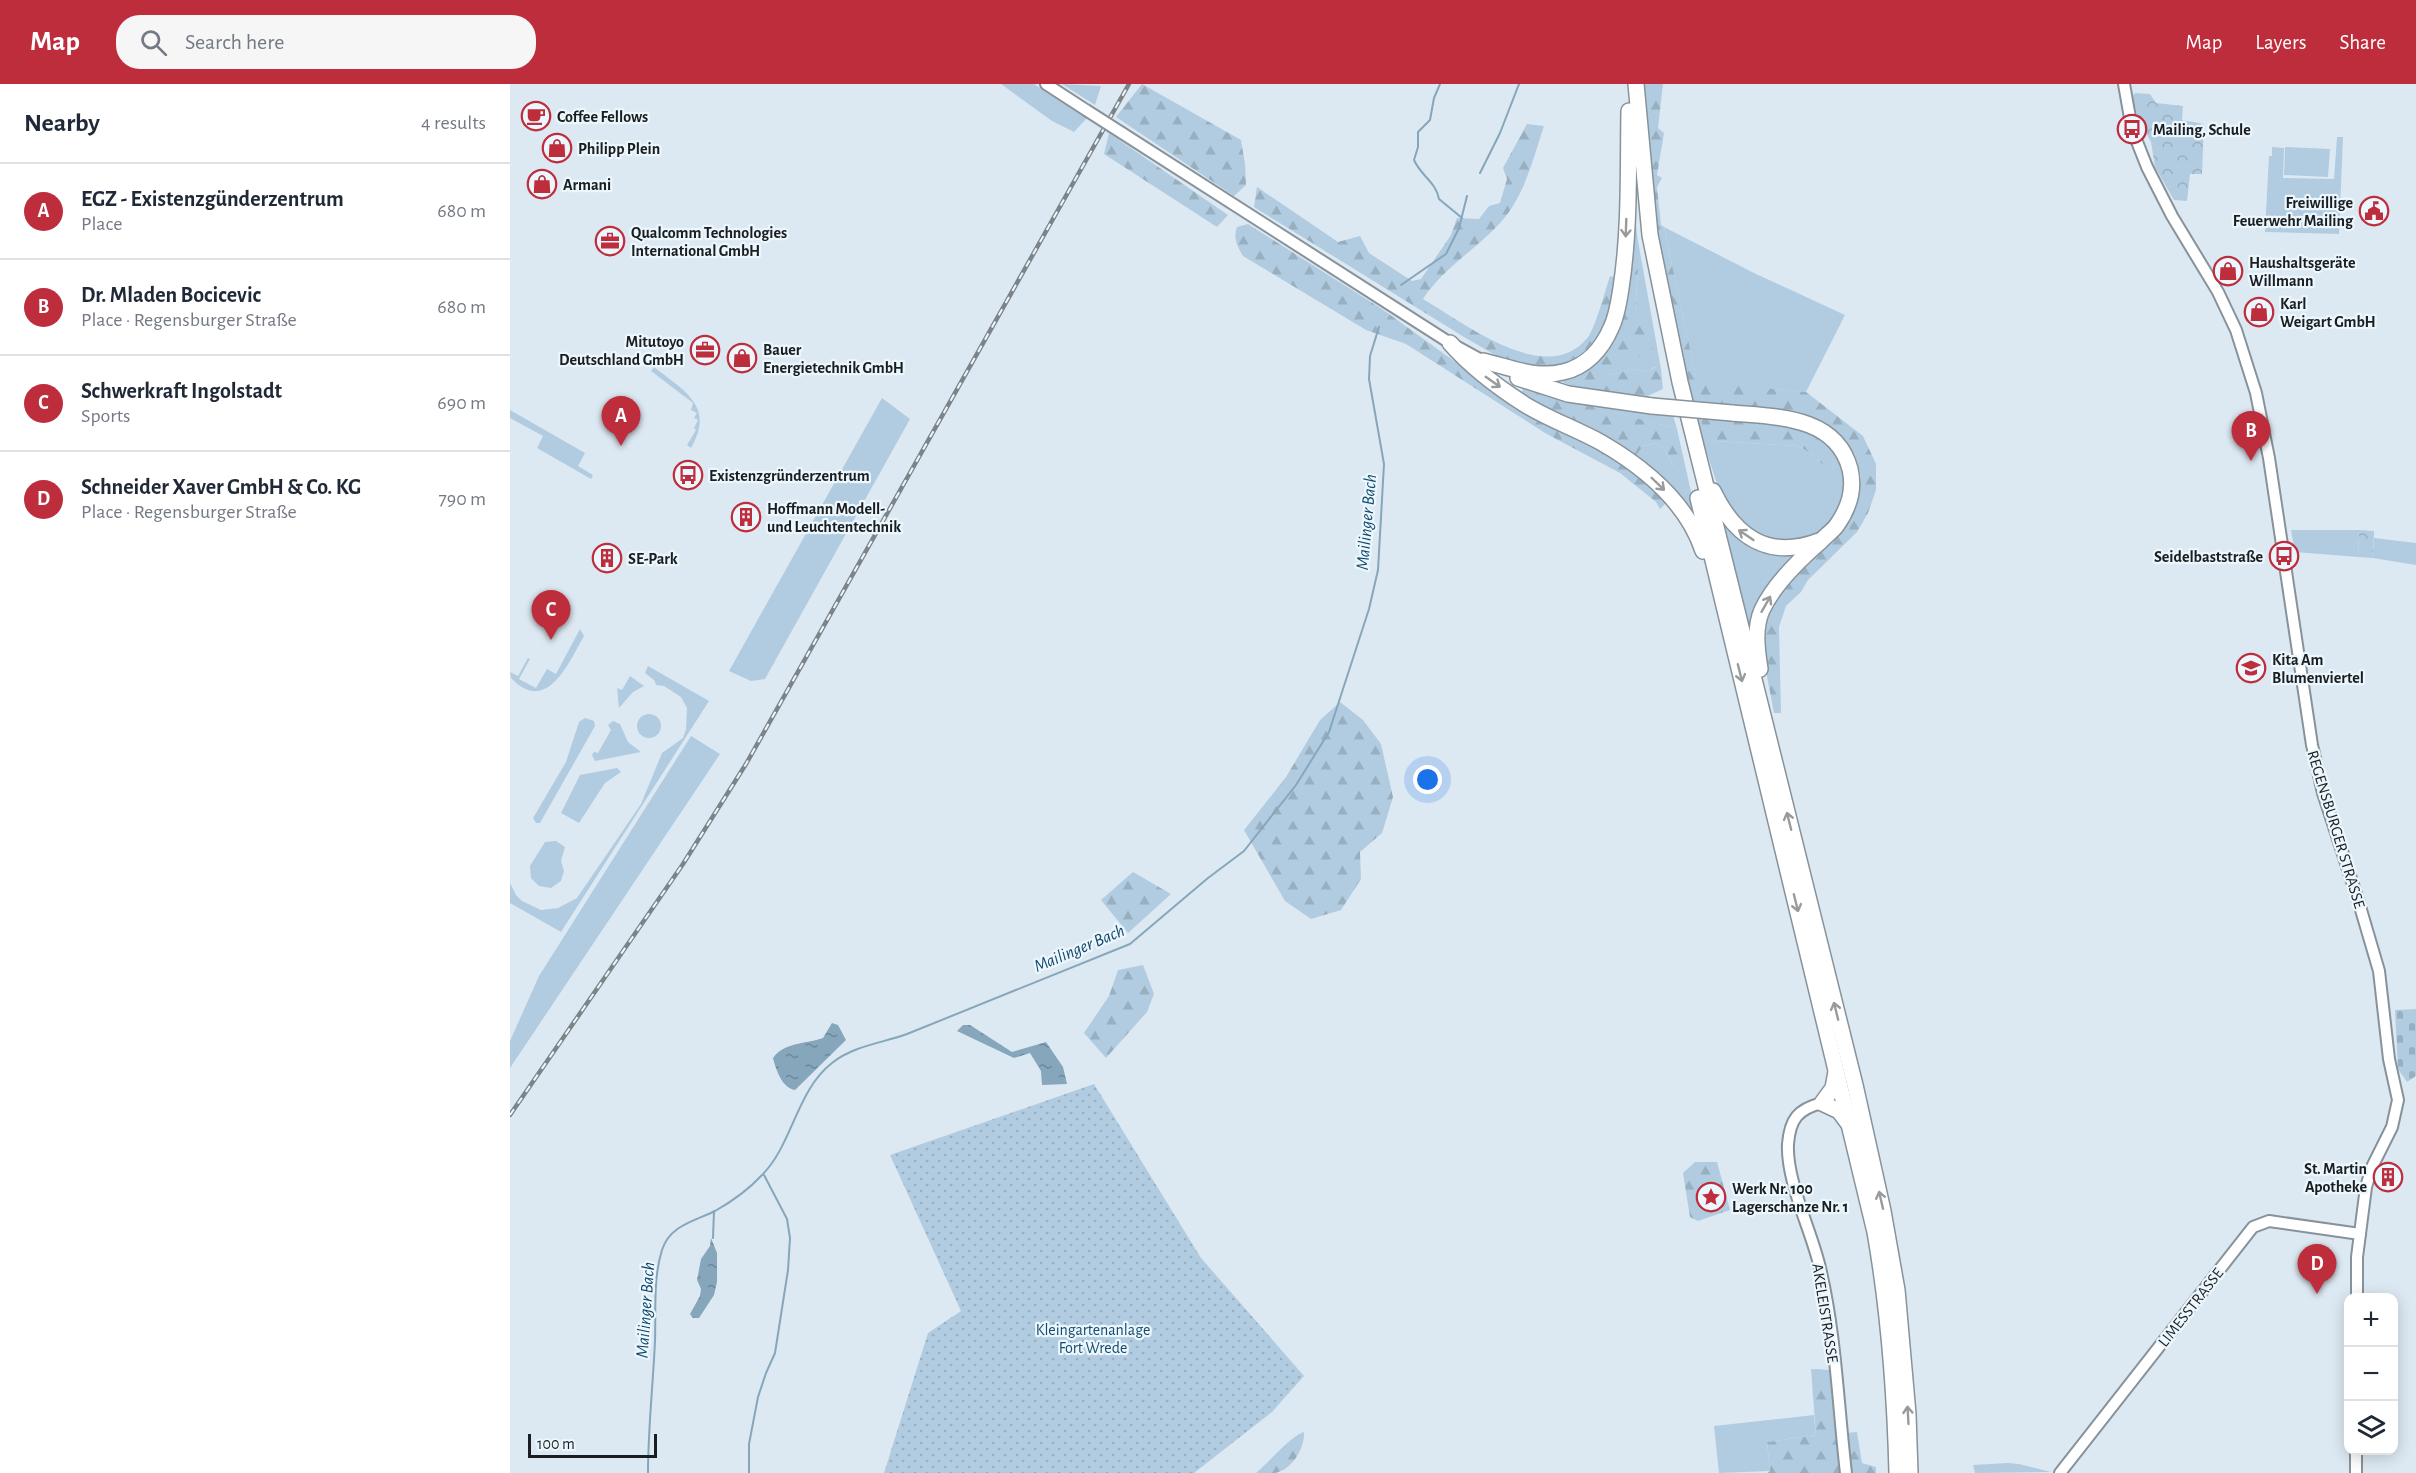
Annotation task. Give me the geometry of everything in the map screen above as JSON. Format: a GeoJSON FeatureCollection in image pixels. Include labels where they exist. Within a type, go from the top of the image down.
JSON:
{"type":"FeatureCollection","features":[{"type":"Feature","properties":{"kind":"highway"},"geometry":{"type":"LineString","coordinates":[[1483,361],[1536,374],[1551,375],[1574,369],[1589,360],[1605,340],[1618,306],[1625,264],[1629,84]]}},
{"type":"Feature","properties":{"kind":"highway"},"geometry":{"type":"LineString","coordinates":[[1636,84],[1650,234],[1680,382],[1852,1074],[1883,1211],[1897,1290],[1908,1414],[1910,1473]]}},
{"type":"Feature","properties":{"kind":"highway"},"geometry":{"type":"LineString","coordinates":[[1629,106],[1641,227],[1651,290],[1726,616],[1837,1069],[1884,1284],[1894,1379],[1897,1473]]}},
{"type":"Feature","properties":{"kind":"highway"},"geometry":{"type":"LineString","coordinates":[[1450,343],[1469,365],[1525,405],[1602,443],[1654,479],[1670,495],[1692,526],[1726,616]]}},
{"type":"Feature","properties":{"kind":"highway"},"geometry":{"type":"LineString","coordinates":[[1483,361],[1526,381],[1568,394],[1652,406],[1781,417],[1809,424],[1824,431],[1843,451],[1850,471],[1851,499],[1837,525],[1784,579],[1761,612],[1757,650],[1775,764]]}},
{"type":"Feature","properties":{"kind":"highway"},"geometry":{"type":"LineString","coordinates":[[1701,464],[1728,518],[1747,537],[1765,545],[1785,548],[1808,545],[1821,540]]}},
{"type":"Feature","properties":{"kind":"highway"},"geometry":{"type":"LineString","coordinates":[[1837,1069],[1833,1088],[1822,1103],[1839,1111],[1850,1125]]}},
{"type":"Feature","properties":{"kind":"street"},"geometry":{"type":"LineString","coordinates":[[1046,84],[1450,343],[1483,361]]}},
{"type":"Feature","properties":{"kind":"street","name":"REGENSBURGER STRASSE"},"geometry":{"type":"LineString","coordinates":[[2124,84],[2127,110],[2140,151],[2172,216],[2218,292],[2236,330],[2256,393],[2312,745],[2338,843],[2375,953],[2383,995],[2389,1059],[2398,1100],[2395,1118],[2383,1149],[2368,1177],[2360,1234]]}},
{"type":"Feature","properties":{"kind":"street","name":"AKELEISTRASSE"},"geometry":{"type":"LineString","coordinates":[[1822,1103],[1800,1110],[1793,1123],[1788,1146],[1797,1196],[1804,1221],[1815,1246],[1826,1294],[1846,1473]]}},
{"type":"Feature","properties":{"kind":"street","name":"LIMESSTRASSE"},"geometry":{"type":"LineString","coordinates":[[2060,1473],[2254,1227],[2264,1222],[2277,1221],[2360,1234]]}},
{"type":"Feature","properties":{"kind":"street"},"geometry":{"type":"LineString","coordinates":[[2356,1293],[2360,1234]]}},
{"type":"Feature","properties":{"kind":"street"},"geometry":{"type":"LineString","coordinates":[[2356,1455],[2356,1473]]}},
{"type":"Feature","properties":{"kind":"green space"},"geometry":{"type":"Polygon","coordinates":[[[1001,84],[1034,84],[1087,118],[1074,132],[1052,121],[1001,84]]]}},
{"type":"Feature","properties":{"kind":"green space"},"geometry":{"type":"Polygon","coordinates":[[[1062,84],[1101,86],[1095,105],[1062,84]]]}},
{"type":"Feature","properties":{"kind":"green space"},"geometry":{"type":"Polygon","coordinates":[[[1142,84],[1241,140],[1246,185],[1234,196],[1116,117],[1142,84]]]}},
{"type":"Feature","properties":{"kind":"green space"},"geometry":{"type":"Polygon","coordinates":[[[1642,84],[1663,84],[1658,128],[1664,133],[1657,175],[1662,178],[1657,187],[1661,225],[1664,227],[1697,381],[1806,392],[1863,436],[1876,464],[1876,490],[1868,513],[1857,532],[1808,580],[1801,592],[1786,606],[1779,627],[1781,713],[1774,713],[1765,666],[1763,637],[1765,618],[1787,582],[1834,540],[1851,519],[1858,500],[1861,476],[1855,455],[1844,440],[1827,424],[1808,415],[1692,402],[1656,228],[1642,84]]]}},
{"type":"Feature","properties":{"kind":"green space"},"geometry":{"type":"Polygon","coordinates":[[[2135,93],[2150,94],[2156,103],[2183,106],[2182,120],[2204,124],[2202,174],[2190,174],[2187,201],[2174,200],[2155,167],[2151,142],[2137,116],[2132,97],[2135,93]]]}},
{"type":"Feature","properties":{"kind":"green space"},"geometry":{"type":"Polygon","coordinates":[[[1527,124],[1544,126],[1516,200],[1501,222],[1450,268],[1423,299],[1506,347],[1529,354],[1551,356],[1571,351],[1588,337],[1610,276],[1618,278],[1604,329],[1592,350],[1555,371],[1502,359],[1254,207],[1257,187],[1338,242],[1360,236],[1369,253],[1412,281],[1421,279],[1451,235],[1457,218],[1479,219],[1489,206],[1500,203],[1507,179],[1503,168],[1527,124]]]}},
{"type":"Feature","properties":{"kind":"green space"},"geometry":{"type":"Polygon","coordinates":[[[1109,133],[1228,215],[1217,227],[1104,154],[1109,133]]]}},
{"type":"Feature","properties":{"kind":"green space"},"geometry":{"type":"Polygon","coordinates":[[[2337,137],[2343,137],[2339,234],[2265,232],[2269,156],[2272,156],[2272,147],[2284,148],[2283,178],[2334,179],[2337,137]]]}},
{"type":"Feature","properties":{"kind":"green space"},"geometry":{"type":"Polygon","coordinates":[[[2285,147],[2330,149],[2328,177],[2284,175],[2285,147]]]}},
{"type":"Feature","properties":{"kind":"green space"},"geometry":{"type":"Polygon","coordinates":[[[1631,186],[1638,241],[1661,369],[1655,367],[1647,372],[1634,369],[1610,375],[1609,372],[1618,363],[1627,360],[1643,324],[1635,312],[1638,270],[1632,264],[1625,314],[1615,336],[1631,186]]]}},
{"type":"Feature","properties":{"kind":"green space"},"geometry":{"type":"Polygon","coordinates":[[[1248,224],[1382,309],[1504,397],[1620,459],[1664,498],[1666,503],[1660,509],[1656,502],[1620,473],[1545,433],[1406,344],[1366,330],[1243,256],[1235,235],[1237,227],[1248,224]]]}},
{"type":"Feature","properties":{"kind":"green space"},"geometry":{"type":"Polygon","coordinates":[[[1664,227],[1754,273],[1845,315],[1806,392],[1697,382],[1664,227]]]}},
{"type":"Feature","properties":{"kind":"green space"},"geometry":{"type":"Polygon","coordinates":[[[1632,263],[1636,264],[1638,270],[1635,312],[1638,315],[1645,314],[1643,323],[1651,325],[1652,350],[1621,363],[1610,372],[1610,375],[1634,369],[1647,372],[1656,367],[1661,369],[1663,389],[1641,399],[1580,390],[1562,382],[1585,370],[1615,336],[1625,314],[1632,263]]]}},
{"type":"Feature","properties":{"kind":"green space"},"geometry":{"type":"Polygon","coordinates":[[[654,367],[676,383],[693,400],[698,410],[700,421],[698,433],[691,448],[687,445],[696,430],[694,428],[698,420],[694,418],[697,413],[691,410],[693,403],[651,371],[654,367]]]}},
{"type":"Feature","properties":{"kind":"green space"},"geometry":{"type":"Polygon","coordinates":[[[1523,388],[1677,429],[1679,463],[1673,466],[1666,452],[1656,443],[1643,446],[1635,457],[1599,433],[1521,395],[1523,388]]]}},
{"type":"Feature","properties":{"kind":"green space"},"geometry":{"type":"Polygon","coordinates":[[[882,398],[910,419],[765,679],[751,681],[729,671],[882,398]]]}},
{"type":"Feature","properties":{"kind":"green space"},"geometry":{"type":"Polygon","coordinates":[[[1585,405],[1673,415],[1677,429],[1585,405]]]}},
{"type":"Feature","properties":{"kind":"green space"},"geometry":{"type":"Polygon","coordinates":[[[510,410],[585,453],[578,466],[593,475],[591,479],[537,448],[543,436],[510,418],[510,410]]]}},
{"type":"Feature","properties":{"kind":"green space"},"geometry":{"type":"Polygon","coordinates":[[[1695,417],[1701,418],[1714,441],[1797,446],[1824,465],[1834,469],[1830,454],[1825,448],[1789,426],[1820,436],[1835,451],[1842,466],[1844,482],[1837,514],[1827,527],[1814,536],[1798,542],[1756,538],[1722,499],[1695,417]]]}},
{"type":"Feature","properties":{"kind":"green space"},"geometry":{"type":"Polygon","coordinates":[[[1701,418],[1759,422],[1801,431],[1818,440],[1829,452],[1834,469],[1824,465],[1797,446],[1714,441],[1703,428],[1701,418]]]}},
{"type":"Feature","properties":{"kind":"green space"},"geometry":{"type":"Polygon","coordinates":[[[1677,429],[1698,523],[1635,457],[1643,446],[1656,443],[1666,452],[1673,466],[1677,429]]]}},
{"type":"Feature","properties":{"kind":"green space"},"geometry":{"type":"Polygon","coordinates":[[[1719,516],[1799,552],[1751,643],[1719,516]]]}},
{"type":"Feature","properties":{"kind":"green space"},"geometry":{"type":"Polygon","coordinates":[[[2291,530],[2359,530],[2358,557],[2295,552],[2291,530]]]}},
{"type":"Feature","properties":{"kind":"green space"},"geometry":{"type":"Polygon","coordinates":[[[2359,530],[2374,531],[2373,558],[2358,557],[2359,530]]]}},
{"type":"Feature","properties":{"kind":"green space"},"geometry":{"type":"Polygon","coordinates":[[[2374,538],[2416,543],[2416,565],[2373,558],[2374,538]]]}},
{"type":"Feature","properties":{"kind":"green space"},"geometry":{"type":"Polygon","coordinates":[[[580,629],[584,636],[571,659],[564,671],[546,688],[535,691],[524,688],[511,678],[510,672],[518,676],[528,658],[530,659],[519,679],[536,688],[547,669],[556,674],[580,629]]]}},
{"type":"Feature","properties":{"kind":"green space"},"geometry":{"type":"Polygon","coordinates":[[[648,666],[709,701],[561,932],[510,903],[510,883],[522,901],[541,910],[558,908],[577,898],[641,804],[662,753],[683,738],[687,708],[681,697],[664,686],[656,685],[654,680],[645,673],[648,666]]]}},
{"type":"Feature","properties":{"kind":"green space"},"geometry":{"type":"Polygon","coordinates":[[[630,676],[644,686],[633,692],[619,708],[617,688],[622,690],[630,676]]]}},
{"type":"Feature","properties":{"kind":"green space"},"geometry":{"type":"Polygon","coordinates":[[[1340,702],[1363,720],[1381,744],[1393,797],[1382,833],[1360,852],[1361,879],[1341,910],[1311,919],[1285,901],[1244,830],[1286,777],[1320,720],[1340,702]]]}},
{"type":"Feature","properties":{"kind":"green space"},"geometry":{"type":"Polygon","coordinates":[[[649,714],[658,717],[661,726],[658,735],[649,738],[640,735],[637,726],[640,717],[649,714]]]}},
{"type":"Feature","properties":{"kind":"green space"},"geometry":{"type":"Polygon","coordinates":[[[585,718],[594,721],[595,726],[540,823],[536,823],[533,818],[566,762],[579,722],[585,718]]]}},
{"type":"Feature","properties":{"kind":"green space"},"geometry":{"type":"Polygon","coordinates":[[[613,721],[620,724],[628,742],[641,752],[595,761],[592,755],[594,752],[598,753],[611,730],[608,725],[613,721]]]}},
{"type":"Feature","properties":{"kind":"green space"},"geometry":{"type":"Polygon","coordinates":[[[691,736],[720,754],[510,1068],[510,1041],[539,976],[691,736]]]}},
{"type":"Feature","properties":{"kind":"green space"},"geometry":{"type":"Polygon","coordinates":[[[617,768],[621,772],[605,783],[579,823],[561,813],[580,775],[617,768]]]}},
{"type":"Feature","properties":{"kind":"green space"},"geometry":{"type":"Polygon","coordinates":[[[556,841],[565,847],[561,861],[564,871],[561,881],[551,888],[539,886],[531,878],[530,866],[545,842],[556,841]]]}},
{"type":"Feature","properties":{"kind":"green space"},"geometry":{"type":"Polygon","coordinates":[[[1133,872],[1171,894],[1128,933],[1101,900],[1133,872]]]}},
{"type":"Feature","properties":{"kind":"green space"},"geometry":{"type":"Polygon","coordinates":[[[1143,965],[1154,994],[1147,1012],[1106,1058],[1084,1033],[1109,996],[1118,970],[1143,965]]]}},
{"type":"Feature","properties":{"kind":"green space"},"geometry":{"type":"Polygon","coordinates":[[[2416,1009],[2416,1076],[2407,1082],[2398,1069],[2395,1010],[2416,1009]]]}},
{"type":"Feature","properties":{"kind":"green space","name":"Kleingartenanlage Fort Wrede"},"geometry":{"type":"Polygon","coordinates":[[[1094,1084],[1201,1258],[1304,1376],[1272,1412],[1194,1473],[884,1473],[928,1333],[961,1311],[890,1155],[1094,1084]]]}},
{"type":"Feature","properties":{"kind":"green space"},"geometry":{"type":"Polygon","coordinates":[[[1695,1162],[1717,1162],[1730,1210],[1698,1221],[1690,1217],[1683,1173],[1695,1162]]]}},
{"type":"Feature","properties":{"kind":"green space"},"geometry":{"type":"Polygon","coordinates":[[[1811,1369],[1829,1370],[1836,1434],[1857,1432],[1862,1463],[1876,1467],[1876,1473],[1767,1473],[1770,1471],[1767,1442],[1816,1435],[1811,1369]]]}},
{"type":"Feature","properties":{"kind":"green space"},"geometry":{"type":"Polygon","coordinates":[[[1814,1415],[1816,1435],[1767,1442],[1770,1471],[1719,1473],[1714,1426],[1814,1415]]]}},
{"type":"Feature","properties":{"kind":"green space"},"geometry":{"type":"Polygon","coordinates":[[[1304,1432],[1300,1451],[1287,1468],[1275,1473],[1256,1473],[1287,1444],[1304,1432]]]}},
{"type":"Feature","properties":{"kind":"green space"},"geometry":{"type":"Polygon","coordinates":[[[2008,1463],[2051,1472],[1975,1473],[1973,1465],[2008,1463]]]}},
{"type":"Feature","properties":{"kind":"water"},"geometry":{"type":"Polygon","coordinates":[[[832,1023],[838,1025],[846,1040],[795,1090],[790,1089],[780,1078],[773,1058],[789,1046],[823,1038],[832,1023]]]}},
{"type":"Feature","properties":{"kind":"water"},"geometry":{"type":"Polygon","coordinates":[[[963,1025],[970,1025],[1012,1052],[1046,1042],[1063,1067],[1067,1084],[1042,1085],[1041,1071],[1030,1053],[1014,1058],[957,1031],[963,1025]]]}},
{"type":"Feature","properties":{"kind":"water"},"geometry":{"type":"Polygon","coordinates":[[[711,1238],[717,1253],[717,1282],[714,1295],[699,1318],[693,1318],[690,1314],[700,1296],[701,1289],[697,1280],[701,1259],[710,1246],[711,1238]]]}},
{"type":"Feature","properties":{"kind":"waterway"},"geometry":{"type":"LineString","coordinates":[[1440,84],[1434,98],[1430,120],[1418,132],[1418,147],[1414,160],[1435,188],[1439,199],[1462,218]]}},
{"type":"Feature","properties":{"kind":"waterway","name":"Mailinger Bach"},"geometry":{"type":"LineString","coordinates":[[1480,173],[1500,133],[1519,84]]}},
{"type":"Feature","properties":{"kind":"waterway","name":"Mailinger Bach"},"geometry":{"type":"LineString","coordinates":[[1401,285],[1446,254],[1459,228],[1467,196]]}},
{"type":"Feature","properties":{"kind":"waterway","name":"Mailinger Bach"},"geometry":{"type":"LineString","coordinates":[[648,1473],[656,1283],[662,1250],[677,1229],[715,1211],[746,1190],[762,1175],[781,1148],[810,1088],[820,1075],[832,1063],[849,1053],[907,1034],[1130,944],[1208,878],[1244,851],[1296,785],[1329,732],[1369,609],[1378,570],[1384,464],[1369,379],[1370,356],[1379,327]]}},
{"type":"Feature","properties":{"kind":"waterway"},"geometry":{"type":"LineString","coordinates":[[749,1473],[749,1444],[758,1397],[775,1353],[788,1270],[790,1238],[787,1219],[764,1175]]}},
{"type":"Feature","properties":{"kind":"waterway"},"geometry":{"type":"LineString","coordinates":[[713,1238],[714,1211]]}},
{"type":"Feature","properties":{"kind":"railway"},"geometry":{"type":"LineString","coordinates":[[510,1115],[683,864],[746,764],[1129,84]]}},
{"type":"Feature","properties":{"kind":"place","name":"Coffee Fellows"},"geometry":{"type":"Point","coordinates":[536,116]}},
{"type":"Feature","properties":{"kind":"place","name":"Mailing, Schule"},"geometry":{"type":"Point","coordinates":[2132,129]}},
{"type":"Feature","properties":{"kind":"place","name":"Philipp Plein"},"geometry":{"type":"Point","coordinates":[557,148]}},
{"type":"Feature","properties":{"kind":"place","name":"Armani"},"geometry":{"type":"Point","coordinates":[542,184]}},
{"type":"Feature","properties":{"kind":"place","name":"Freiwillige Feuerwehr Mailing"},"geometry":{"type":"Point","coordinates":[2374,211]}},
{"type":"Feature","properties":{"kind":"place","name":"Qualcomm Technologies International GmbH"},"geometry":{"type":"Point","coordinates":[610,241]}},
{"type":"Feature","properties":{"kind":"place","name":"Haushaltsgeräte Willmann"},"geometry":{"type":"Point","coordinates":[2228,271]}},
{"type":"Feature","properties":{"kind":"place","name":"Karl Weigart GmbH"},"geometry":{"type":"Point","coordinates":[2259,312]}},
{"type":"Feature","properties":{"kind":"place","name":"Mitutoyo Deutschland GmbH"},"geometry":{"type":"Point","coordinates":[705,350]}},
{"type":"Feature","properties":{"kind":"place","name":"Bauer Energietechnik GmbH"},"geometry":{"type":"Point","coordinates":[742,358]}},
{"type":"Feature","properties":{"kind":"place","name":"EGZ - Existenzgünderzentrum"},"geometry":{"type":"Point","coordinates":[621,446]}},
{"type":"Feature","properties":{"kind":"place","name":"Dr. Mladen Bocicevic"},"geometry":{"type":"Point","coordinates":[2251,461]}},
{"type":"Feature","properties":{"kind":"place","name":"Existenzgründerzentrum"},"geometry":{"type":"Point","coordinates":[688,475]}},
{"type":"Feature","properties":{"kind":"place","name":"Hoffmann Modell- und Leuchtentechnik"},"geometry":{"type":"Point","coordinates":[746,517]}},
{"type":"Feature","properties":{"kind":"place","name":"Seidelbaststraße"},"geometry":{"type":"Point","coordinates":[2284,556]}},
{"type":"Feature","properties":{"kind":"place","name":"SE-Park"},"geometry":{"type":"Point","coordinates":[607,558]}},
{"type":"Feature","properties":{"kind":"place","name":"Schwerkraft Ingolstadt"},"geometry":{"type":"Point","coordinates":[551,640]}},
{"type":"Feature","properties":{"kind":"place","name":"Kita Am Blumenviertel"},"geometry":{"type":"Point","coordinates":[2251,668]}},
{"type":"Feature","properties":{"kind":"place","name":"St. Martin Apotheke"},"geometry":{"type":"Point","coordinates":[2388,1177]}},
{"type":"Feature","properties":{"kind":"place","name":"Werk Nr. 100 Lagerschanze Nr. 1"},"geometry":{"type":"Point","coordinates":[1711,1197]}},
{"type":"Feature","properties":{"kind":"place","name":"Schneider Xaver GmbH & Co. KG"},"geometry":{"type":"Point","coordinates":[2317,1294]}}]}
